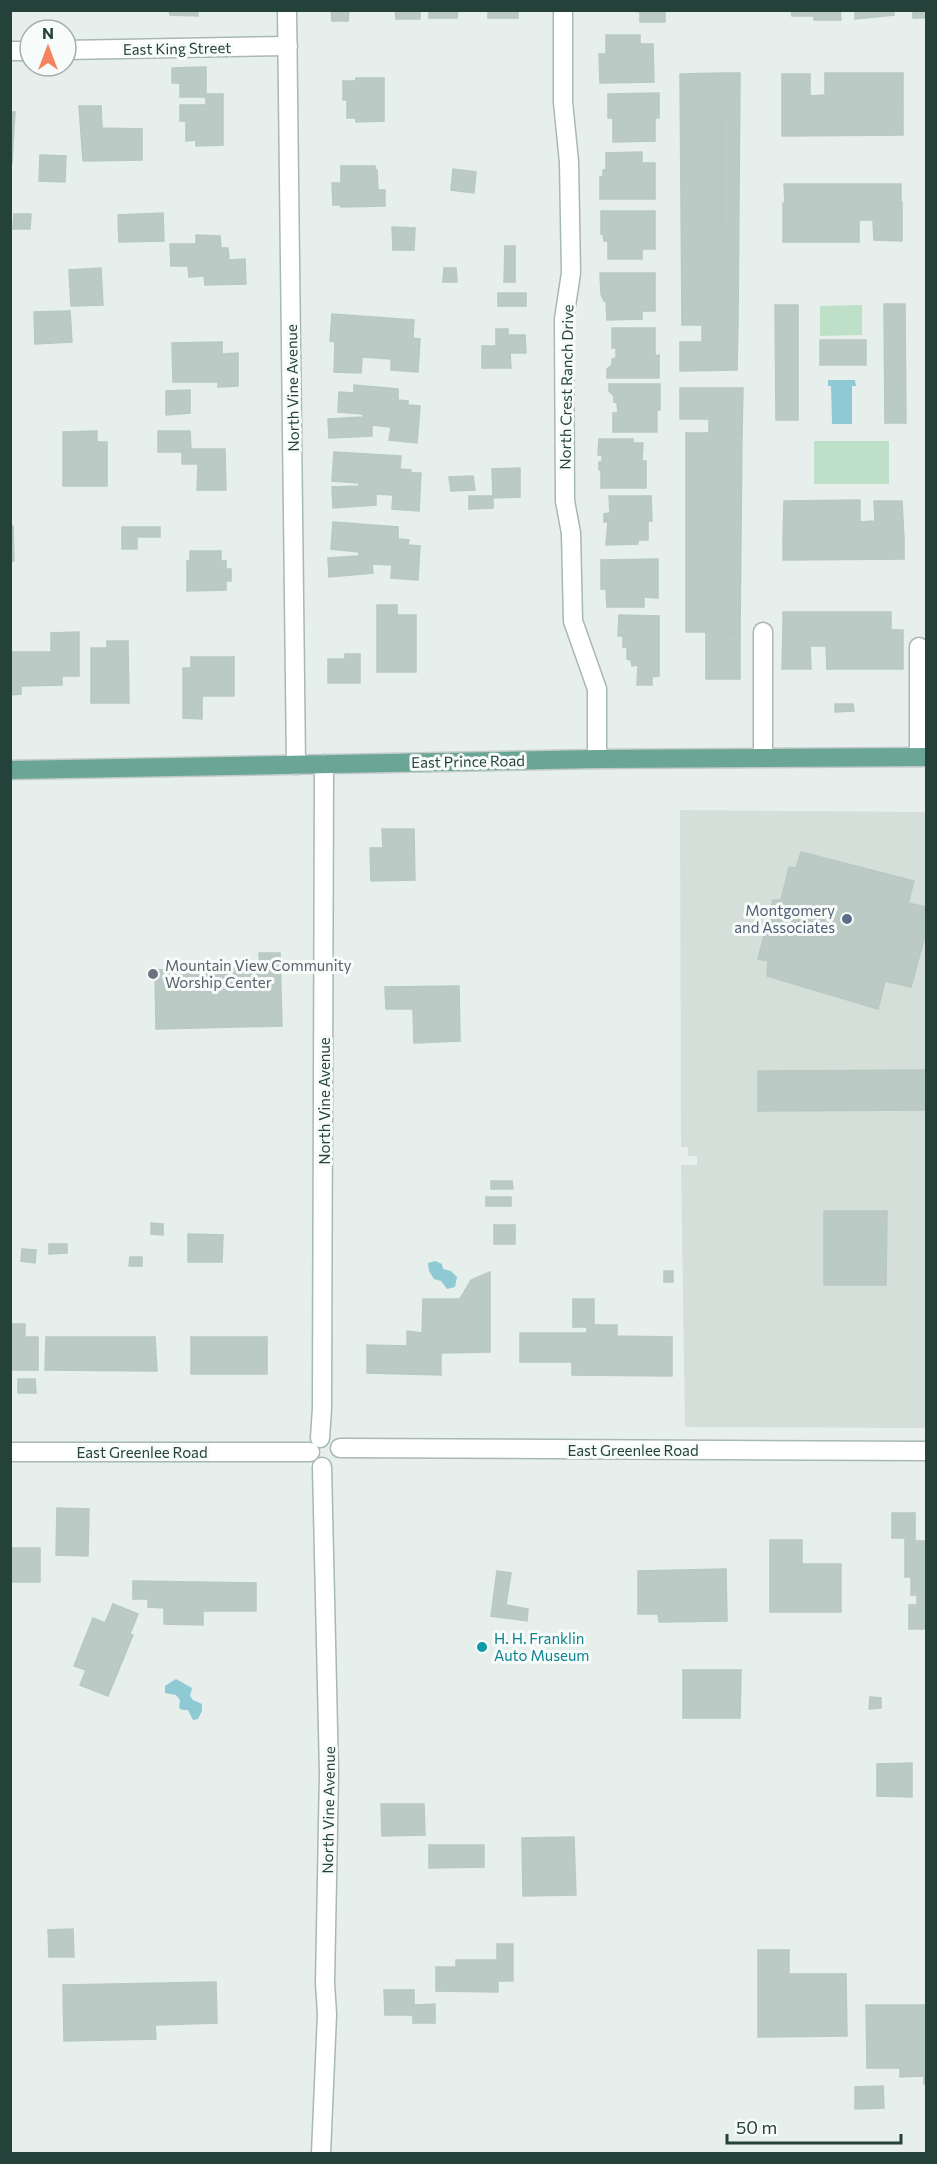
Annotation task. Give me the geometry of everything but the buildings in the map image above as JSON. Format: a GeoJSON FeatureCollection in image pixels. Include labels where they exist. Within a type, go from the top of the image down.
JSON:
{"type":"FeatureCollection","features":[{"type":"Feature","properties":{"kind":"main road","name":"East Prince Road"},"geometry":{"type":"LineString","coordinates":[[10,770],[597,759],[923,757]]}},
{"type":"Feature","properties":{"kind":"street","name":"North Vine Avenue"},"geometry":{"type":"LineString","coordinates":[[287,10],[296,765]]}},
{"type":"Feature","properties":{"kind":"street","name":"North Crest Ranch Drive"},"geometry":{"type":"LineString","coordinates":[[563,10],[563,102],[569,162],[571,273],[564,319],[565,501],[571,533],[573,621],[597,689],[597,759]]}},
{"type":"Feature","properties":{"kind":"street","name":"East King Street"},"geometry":{"type":"LineString","coordinates":[[78,50],[288,46]]}},
{"type":"Feature","properties":{"kind":"street"},"geometry":{"type":"LineString","coordinates":[[763,632],[763,757]]}},
{"type":"Feature","properties":{"kind":"street"},"geometry":{"type":"LineString","coordinates":[[919,647],[923,757]]}},
{"type":"Feature","properties":{"kind":"street","name":"North Vine Avenue"},"geometry":{"type":"LineString","coordinates":[[315,1445],[322,1408],[324,764]]}},
{"type":"Feature","properties":{"kind":"street"},"geometry":{"type":"LineString","coordinates":[[330,1437],[340,1448],[339,1458],[332,1465],[322,1467],[314,1462],[315,1445],[330,1437]]}},
{"type":"Feature","properties":{"kind":"street","name":"East Greenlee Road"},"geometry":{"type":"LineString","coordinates":[[10,1452],[315,1445]]}},
{"type":"Feature","properties":{"kind":"street","name":"East Greenlee Road"},"geometry":{"type":"LineString","coordinates":[[340,1448],[927,1451]]}},
{"type":"Feature","properties":{"kind":"street","name":"North Vine Avenue"},"geometry":{"type":"LineString","coordinates":[[321,2154],[327,2014],[325,1983],[329,1773],[322,1467]]}},
{"type":"Feature","properties":{"kind":"shaded area"},"geometry":{"type":"Polygon","coordinates":[[[680,810],[926,812],[926,1428],[685,1427],[681,1165],[697,1165],[697,1156],[688,1156],[688,1147],[681,1147],[680,810]]]}},
{"type":"Feature","properties":{"kind":"green space"},"geometry":{"type":"Polygon","coordinates":[[[862,305],[862,335],[820,336],[820,306],[862,305]]]}},
{"type":"Feature","properties":{"kind":"green space"},"geometry":{"type":"Polygon","coordinates":[[[814,441],[889,441],[889,484],[814,484],[814,441]]]}},
{"type":"Feature","properties":{"kind":"water"},"geometry":{"type":"Polygon","coordinates":[[[828,380],[855,380],[856,386],[852,386],[852,424],[832,424],[831,386],[828,386],[828,380]]]}},
{"type":"Feature","properties":{"kind":"water"},"geometry":{"type":"Polygon","coordinates":[[[435,1261],[457,1277],[455,1287],[447,1289],[441,1281],[434,1279],[429,1271],[428,1263],[435,1261]]]}},
{"type":"Feature","properties":{"kind":"water"},"geometry":{"type":"Polygon","coordinates":[[[176,1679],[192,1688],[190,1696],[202,1704],[202,1711],[198,1719],[193,1720],[188,1710],[179,1708],[180,1700],[176,1695],[165,1693],[165,1686],[176,1679]]]}},
{"type":"Feature","properties":{"kind":"place","name":"Montgomery and Associates"},"geometry":{"type":"Point","coordinates":[847,919]}},
{"type":"Feature","properties":{"kind":"place","name":"Mountain View Community Worship Center"},"geometry":{"type":"Point","coordinates":[153,974]}},
{"type":"Feature","properties":{"kind":"place","name":"H. H. Franklin Auto Museum"},"geometry":{"type":"Point","coordinates":[482,1647]}}]}
